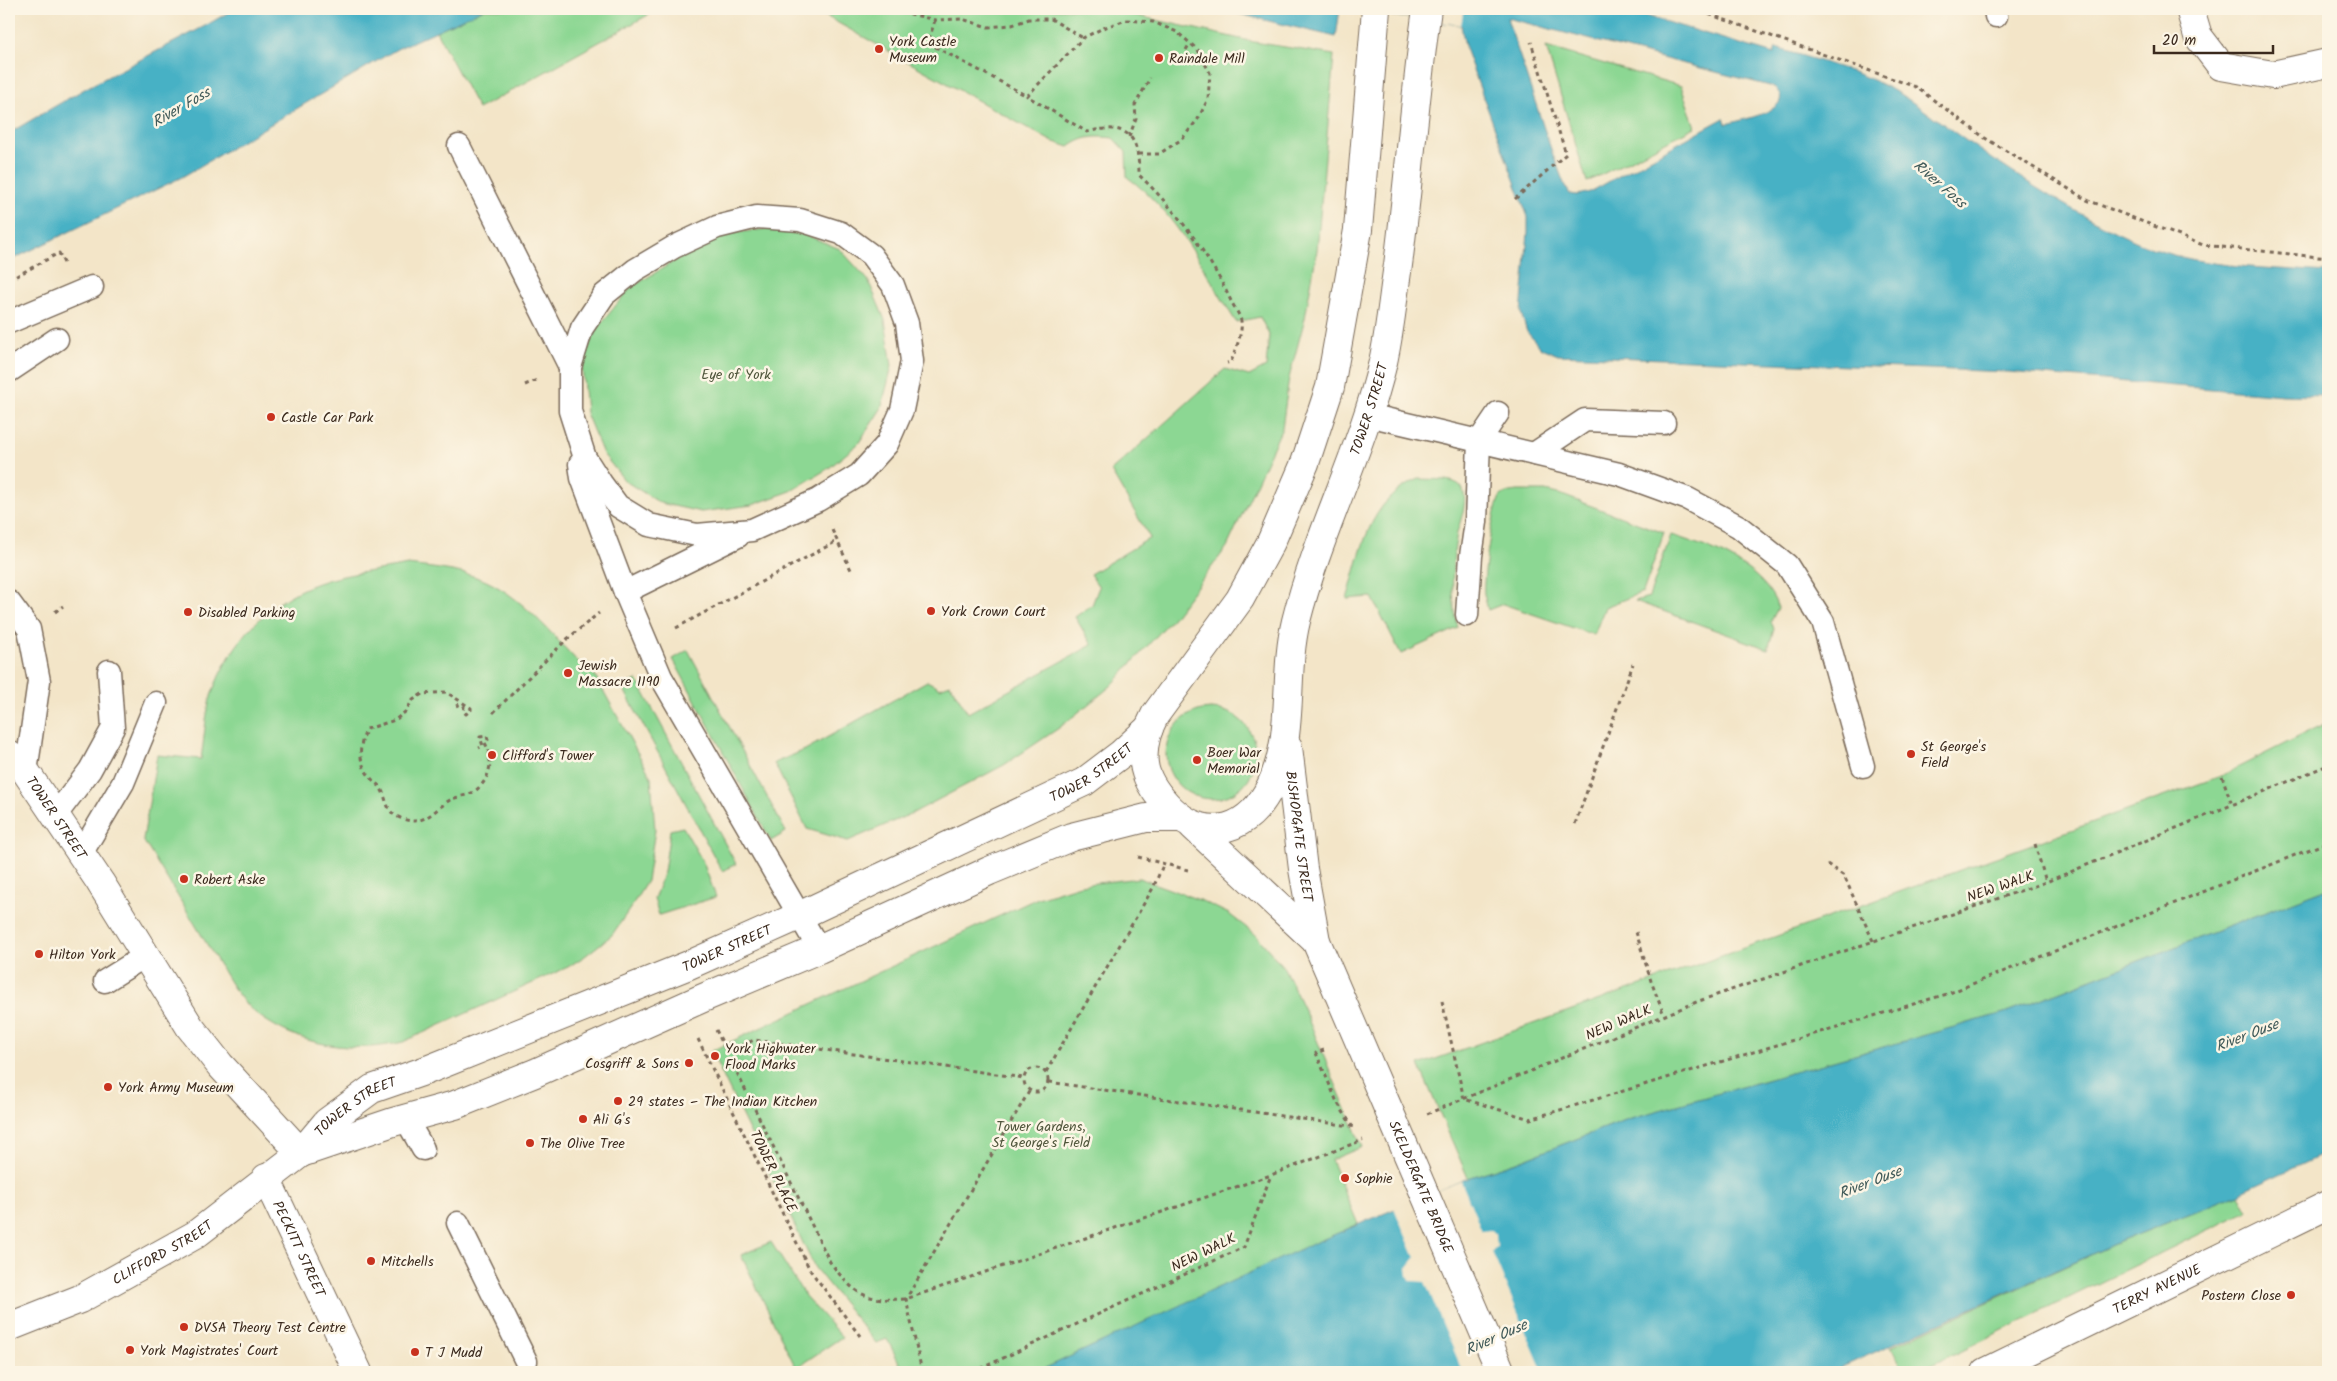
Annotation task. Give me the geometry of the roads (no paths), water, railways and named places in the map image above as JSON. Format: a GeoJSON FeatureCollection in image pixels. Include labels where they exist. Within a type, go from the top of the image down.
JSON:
{"type":"FeatureCollection","features":[{"type":"Feature","properties":{"kind":"main road"},"geometry":{"type":"LineString","coordinates":[[2190,9],[2198,36],[2221,66],[2272,75],[2328,63]]}},
{"type":"Feature","properties":{"kind":"main road"},"geometry":{"type":"LineString","coordinates":[[1148,728],[1188,669],[1240,599],[1271,542],[1305,463],[1330,387],[1358,230],[1376,11]]}},
{"type":"Feature","properties":{"kind":"main road","name":"TOWER STREET"},"geometry":{"type":"LineString","coordinates":[[301,1153],[455,1105],[535,1073],[682,1007],[819,949],[989,871],[1070,837],[1146,818],[1186,822],[1205,829],[1228,827],[1238,823],[1258,807],[1280,764],[1286,732],[1295,626],[1305,585],[1368,415],[1383,360],[1406,203],[1426,14]]}},
{"type":"Feature","properties":{"kind":"main road","name":"TOWER STREET"},"geometry":{"type":"LineString","coordinates":[[301,1153],[327,1122],[372,1089],[427,1070],[668,973],[801,915],[1084,782],[1121,754],[1148,728]]}},
{"type":"Feature","properties":{"kind":"main road","name":"BISHOPGATE STREET"},"geometry":{"type":"LineString","coordinates":[[1148,728],[1144,748],[1144,766],[1154,790],[1186,822],[1316,941]]}},
{"type":"Feature","properties":{"kind":"main road","name":"BISHOPGATE STREET"},"geometry":{"type":"LineString","coordinates":[[1286,732],[1303,869],[1316,941],[1341,1000]]}},
{"type":"Feature","properties":{"kind":"main road","name":"TOWER STREET"},"geometry":{"type":"LineString","coordinates":[[17,763],[81,854],[202,1042],[220,1065],[301,1153]]}},
{"type":"Feature","properties":{"kind":"main road","name":"SKELDERGATE BRIDGE"},"geometry":{"type":"LineString","coordinates":[[1341,1000],[1501,1372]]}},
{"type":"Feature","properties":{"kind":"main road","name":"CLIFFORD STREET"},"geometry":{"type":"LineString","coordinates":[[9,1327],[80,1299],[195,1236],[266,1178],[301,1153]]}},
{"type":"Feature","properties":{"kind":"main road","name":"PECKITT STREET"},"geometry":{"type":"LineString","coordinates":[[266,1178],[358,1372]]}},
{"type":"Feature","properties":{"kind":"main road","name":"TERRY AVENUE"},"geometry":{"type":"LineString","coordinates":[[1986,1372],[2328,1205]]}},
{"type":"Feature","properties":{"kind":"lane"},"geometry":{"type":"LineString","coordinates":[[459,146],[570,367]]}},
{"type":"Feature","properties":{"kind":"lane"},"geometry":{"type":"LineString","coordinates":[[625,592],[829,495],[859,475],[887,444],[902,410],[912,361],[907,323],[893,285],[871,255],[841,233],[800,220],[757,216],[717,227],[674,247],[635,270],[604,295],[582,328],[570,367],[570,411],[582,478],[625,592],[661,678],[801,915],[819,949]]}},
{"type":"Feature","properties":{"kind":"lane"},"geometry":{"type":"LineString","coordinates":[[9,322],[92,287]]}},
{"type":"Feature","properties":{"kind":"lane"},"geometry":{"type":"LineString","coordinates":[[9,371],[58,339]]}},
{"type":"Feature","properties":{"kind":"lane"},"geometry":{"type":"LineString","coordinates":[[570,411],[585,458],[600,483],[618,506],[649,525],[697,535],[752,530]]}},
{"type":"Feature","properties":{"kind":"lane"},"geometry":{"type":"LineString","coordinates":[[1467,615],[1471,556],[1476,522],[1479,440],[1498,413]]}},
{"type":"Feature","properties":{"kind":"lane"},"geometry":{"type":"LineString","coordinates":[[1368,415],[1619,474],[1688,499],[1738,526],[1787,565],[1823,622],[1863,766]]}},
{"type":"Feature","properties":{"kind":"lane"},"geometry":{"type":"LineString","coordinates":[[1534,454],[1585,420],[1664,422]]}},
{"type":"Feature","properties":{"kind":"lane"},"geometry":{"type":"LineString","coordinates":[[9,602],[29,629],[39,681],[17,763]]}},
{"type":"Feature","properties":{"kind":"lane"},"geometry":{"type":"LineString","coordinates":[[55,816],[90,770],[113,728],[109,671]]}},
{"type":"Feature","properties":{"kind":"lane"},"geometry":{"type":"LineString","coordinates":[[81,854],[123,783],[156,703]]}},
{"type":"Feature","properties":{"kind":"lane"},"geometry":{"type":"LineString","coordinates":[[105,981],[145,956]]}},
{"type":"Feature","properties":{"kind":"lane"},"geometry":{"type":"LineString","coordinates":[[406,1119],[423,1149]]}},
{"type":"Feature","properties":{"kind":"lane"},"geometry":{"type":"LineString","coordinates":[[458,1222],[526,1361]]}},
{"type":"Feature","properties":{"kind":"water","name":"River Foss"},"geometry":{"type":"Polygon","coordinates":[[[234,9],[484,9],[397,49],[182,177],[9,261],[9,133],[88,87],[234,9]]]}},
{"type":"Feature","properties":{"kind":"water"},"geometry":{"type":"Polygon","coordinates":[[[1218,9],[1340,9],[1336,37],[1218,9]]]}},
{"type":"Feature","properties":{"kind":"water","name":"River Foss"},"geometry":{"type":"Polygon","coordinates":[[[1341,9],[1623,9],[1774,54],[1776,48],[1876,81],[1906,98],[1960,137],[2034,186],[2080,214],[2128,238],[2172,255],[2193,260],[2239,266],[2328,272],[2328,396],[2283,395],[2008,372],[1558,355],[1541,348],[1527,332],[1521,313],[1528,217],[1466,51],[1461,25],[1341,9]],[[1507,18],[1552,152],[1570,194],[1577,195],[1590,192],[1724,118],[1726,124],[1765,113],[1774,108],[1779,102],[1780,95],[1774,87],[1507,18]]]}},
{"type":"Feature","properties":{"kind":"water","name":"River Ouse"},"geometry":{"type":"Polygon","coordinates":[[[2328,888],[2328,1152],[2238,1194],[2112,1245],[1831,1372],[1037,1372],[1305,1247],[1468,1178],[1517,1162],[1628,1119],[2004,1013],[2328,888]]]}},
{"type":"Feature","properties":{"kind":"place","name":"York Castle Museum"},"geometry":{"type":"Point","coordinates":[879,49]}},
{"type":"Feature","properties":{"kind":"place","name":"Raindale Mill"},"geometry":{"type":"Point","coordinates":[1159,58]}},
{"type":"Feature","properties":{"kind":"place","name":"Castle Car Park"},"geometry":{"type":"Point","coordinates":[271,417]}},
{"type":"Feature","properties":{"kind":"place","name":"York Crown Court"},"geometry":{"type":"Point","coordinates":[931,611]}},
{"type":"Feature","properties":{"kind":"place","name":"Disabled Parking"},"geometry":{"type":"Point","coordinates":[188,612]}},
{"type":"Feature","properties":{"kind":"place","name":"Jewish Massacre 1190"},"geometry":{"type":"Point","coordinates":[568,673]}},
{"type":"Feature","properties":{"kind":"place","name":"St George's Field"},"geometry":{"type":"Point","coordinates":[1911,754]}},
{"type":"Feature","properties":{"kind":"place","name":"Clifford's Tower"},"geometry":{"type":"Point","coordinates":[492,755]}},
{"type":"Feature","properties":{"kind":"place","name":"Boer War Memorial"},"geometry":{"type":"Point","coordinates":[1197,760]}},
{"type":"Feature","properties":{"kind":"place","name":"Robert Aske"},"geometry":{"type":"Point","coordinates":[184,879]}},
{"type":"Feature","properties":{"kind":"place","name":"Hilton York"},"geometry":{"type":"Point","coordinates":[39,954]}},
{"type":"Feature","properties":{"kind":"place","name":"York Highwater Flood Marks"},"geometry":{"type":"Point","coordinates":[715,1056]}},
{"type":"Feature","properties":{"kind":"place","name":"Cosgriff & Sons"},"geometry":{"type":"Point","coordinates":[689,1063]}},
{"type":"Feature","properties":{"kind":"place","name":"York Army Museum"},"geometry":{"type":"Point","coordinates":[108,1087]}},
{"type":"Feature","properties":{"kind":"place","name":"29 states – The Indian Kitchen"},"geometry":{"type":"Point","coordinates":[618,1101]}},
{"type":"Feature","properties":{"kind":"place","name":"Ali G's"},"geometry":{"type":"Point","coordinates":[583,1119]}},
{"type":"Feature","properties":{"kind":"place","name":"The Olive Tree"},"geometry":{"type":"Point","coordinates":[530,1143]}},
{"type":"Feature","properties":{"kind":"place","name":"Sophie"},"geometry":{"type":"Point","coordinates":[1345,1178]}},
{"type":"Feature","properties":{"kind":"place","name":"Mitchells"},"geometry":{"type":"Point","coordinates":[371,1261]}},
{"type":"Feature","properties":{"kind":"place","name":"Postern Close"},"geometry":{"type":"Point","coordinates":[2291,1295]}},
{"type":"Feature","properties":{"kind":"place","name":"DVSA Theory Test Centre"},"geometry":{"type":"Point","coordinates":[184,1327]}},
{"type":"Feature","properties":{"kind":"place","name":"York Magistrates' Court"},"geometry":{"type":"Point","coordinates":[130,1350]}},
{"type":"Feature","properties":{"kind":"place","name":"T J Mudd"},"geometry":{"type":"Point","coordinates":[415,1352]}},
{"type":"Feature","properties":{"kind":"park label","name":"Eye of York"},"geometry":{"type":"Point","coordinates":[736,374]}},
{"type":"Feature","properties":{"kind":"park label","name":"Tower Gardens, St George's Field"},"geometry":{"type":"Point","coordinates":[1041,1134]}}]}
